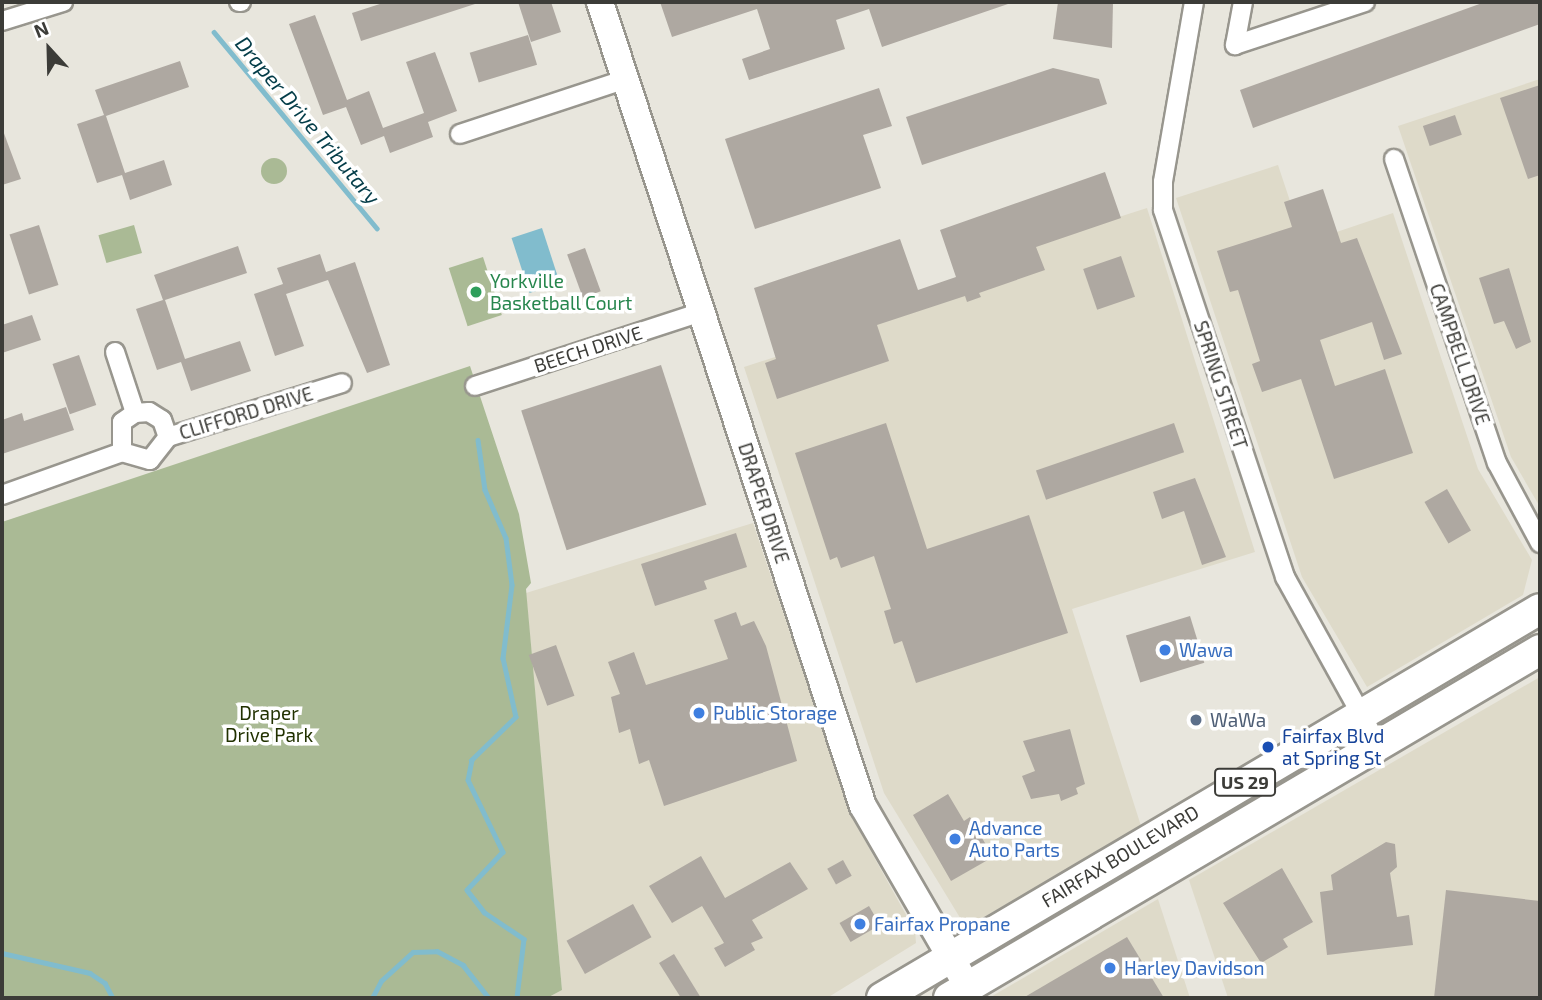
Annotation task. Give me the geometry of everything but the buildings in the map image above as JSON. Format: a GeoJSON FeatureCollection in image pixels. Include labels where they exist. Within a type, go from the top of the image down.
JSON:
{"type":"FeatureCollection","features":[{"type":"Feature","properties":{"kind":"main road","name":"FAIRFAX BOULEVARD"},"geometry":{"type":"LineString","coordinates":[[882,998],[1540,609]]}},
{"type":"Feature","properties":{"kind":"main road","name":"FAIRFAX BOULEVARD"},"geometry":{"type":"LineString","coordinates":[[959,992],[1540,650]]}},
{"type":"Feature","properties":{"kind":"street"},"geometry":{"type":"LineString","coordinates":[[2,21],[63,2]]}},
{"type":"Feature","properties":{"kind":"street","name":"DRAPER DRIVE"},"geometry":{"type":"LineString","coordinates":[[600,2],[863,806],[951,958],[959,992]]}},
{"type":"Feature","properties":{"kind":"street","name":"SPRING STREET"},"geometry":{"type":"LineString","coordinates":[[1194,2],[1163,182],[1163,210],[1284,577],[1377,745]]}},
{"type":"Feature","properties":{"kind":"street"},"geometry":{"type":"LineString","coordinates":[[1243,2],[1235,45],[1365,2]]}},
{"type":"Feature","properties":{"kind":"street"},"geometry":{"type":"LineString","coordinates":[[460,134],[625,79]]}},
{"type":"Feature","properties":{"kind":"street","name":"CAMPBELL DRIVE"},"geometry":{"type":"LineString","coordinates":[[1394,159],[1497,463],[1540,543]]}},
{"type":"Feature","properties":{"kind":"street","name":"BEECH DRIVE"},"geometry":{"type":"LineString","coordinates":[[475,386],[702,312]]}},
{"type":"Feature","properties":{"kind":"street"},"geometry":{"type":"LineString","coordinates":[[115,352],[135,413]]}},
{"type":"Feature","properties":{"kind":"street","name":"CLIFFORD DRIVE"},"geometry":{"type":"LineString","coordinates":[[2,495],[122,452],[150,460],[169,437],[342,383]]}},
{"type":"Feature","properties":{"kind":"street"},"geometry":{"type":"LineString","coordinates":[[122,452],[122,422],[135,413],[149,412],[162,420],[169,437]]}},
{"type":"Feature","properties":{"kind":"shaded area"},"geometry":{"type":"Polygon","coordinates":[[[1540,79],[1540,507],[1511,457],[1398,126],[1540,79]]]}},
{"type":"Feature","properties":{"kind":"shaded area"},"geometry":{"type":"Polygon","coordinates":[[[1278,165],[1304,243],[1393,213],[1478,469],[1532,560],[1523,595],[1367,687],[1302,577],[1176,198],[1278,165]]]}},
{"type":"Feature","properties":{"kind":"shaded area"},"geometry":{"type":"Polygon","coordinates":[[[1147,208],[1255,552],[1072,609],[1141,826],[976,922],[962,921],[884,793],[744,367],[965,295],[957,269],[1147,208]]]}},
{"type":"Feature","properties":{"kind":"shaded area"},"geometry":{"type":"Polygon","coordinates":[[[753,523],[853,819],[915,931],[916,943],[827,998],[547,998],[562,990],[526,593],[753,523]]]}},
{"type":"Feature","properties":{"kind":"shaded area"},"geometry":{"type":"Polygon","coordinates":[[[1540,677],[1540,998],[1228,998],[1189,880],[1540,677]]]}},
{"type":"Feature","properties":{"kind":"shaded area"},"geometry":{"type":"Polygon","coordinates":[[[1158,899],[1190,998],[989,998],[1158,899]]]}},
{"type":"Feature","properties":{"kind":"green space"},"geometry":{"type":"Polygon","coordinates":[[[274,158],[283,162],[287,171],[283,180],[274,184],[265,180],[261,171],[265,162],[274,158]]]}},
{"type":"Feature","properties":{"kind":"green space"},"geometry":{"type":"Polygon","coordinates":[[[134,225],[142,253],[106,263],[98,235],[134,225]]]}},
{"type":"Feature","properties":{"kind":"green space","name":"Yorkville Basketball Court"},"geometry":{"type":"Polygon","coordinates":[[[483,257],[502,315],[468,326],[449,268],[483,257]]]}},
{"type":"Feature","properties":{"kind":"green space","name":"Draper Drive Park"},"geometry":{"type":"Polygon","coordinates":[[[470,366],[519,514],[531,583],[526,589],[562,990],[547,998],[2,998],[2,522],[470,366]]]}},
{"type":"Feature","properties":{"kind":"water"},"geometry":{"type":"Polygon","coordinates":[[[542,228],[560,283],[529,293],[512,238],[542,228]]]}},
{"type":"Feature","properties":{"kind":"waterway","name":"Draper Drive Tributary"},"geometry":{"type":"LineString","coordinates":[[214,32],[377,228]]}},
{"type":"Feature","properties":{"kind":"waterway","name":"Draper Drive Tributary"},"geometry":{"type":"LineString","coordinates":[[478,440],[485,490],[506,538],[512,585],[503,658],[516,717],[472,760],[468,780],[503,852],[467,890],[484,912],[524,939],[517,998]]}},
{"type":"Feature","properties":{"kind":"waterway"},"geometry":{"type":"LineString","coordinates":[[372,998],[381,981],[413,952],[437,951],[463,965],[489,998]]}},
{"type":"Feature","properties":{"kind":"waterway"},"geometry":{"type":"LineString","coordinates":[[2,953],[90,973],[105,983],[113,998]]}},
{"type":"Feature","properties":{"kind":"place","name":"Yorkville Basketball Court"},"geometry":{"type":"Point","coordinates":[476,292]}},
{"type":"Feature","properties":{"kind":"place","name":"Wawa"},"geometry":{"type":"Point","coordinates":[1165,650]}},
{"type":"Feature","properties":{"kind":"place","name":"Public Storage"},"geometry":{"type":"Point","coordinates":[699,713]}},
{"type":"Feature","properties":{"kind":"place","name":"WaWa"},"geometry":{"type":"Point","coordinates":[1196,720]}},
{"type":"Feature","properties":{"kind":"place","name":"Fairfax Blvd at Spring St"},"geometry":{"type":"Point","coordinates":[1268,747]}},
{"type":"Feature","properties":{"kind":"place","name":"Advance Auto Parts"},"geometry":{"type":"Point","coordinates":[955,839]}},
{"type":"Feature","properties":{"kind":"place","name":"Fairfax Propane"},"geometry":{"type":"Point","coordinates":[860,924]}},
{"type":"Feature","properties":{"kind":"place","name":"Harley Davidson"},"geometry":{"type":"Point","coordinates":[1110,968]}}]}
